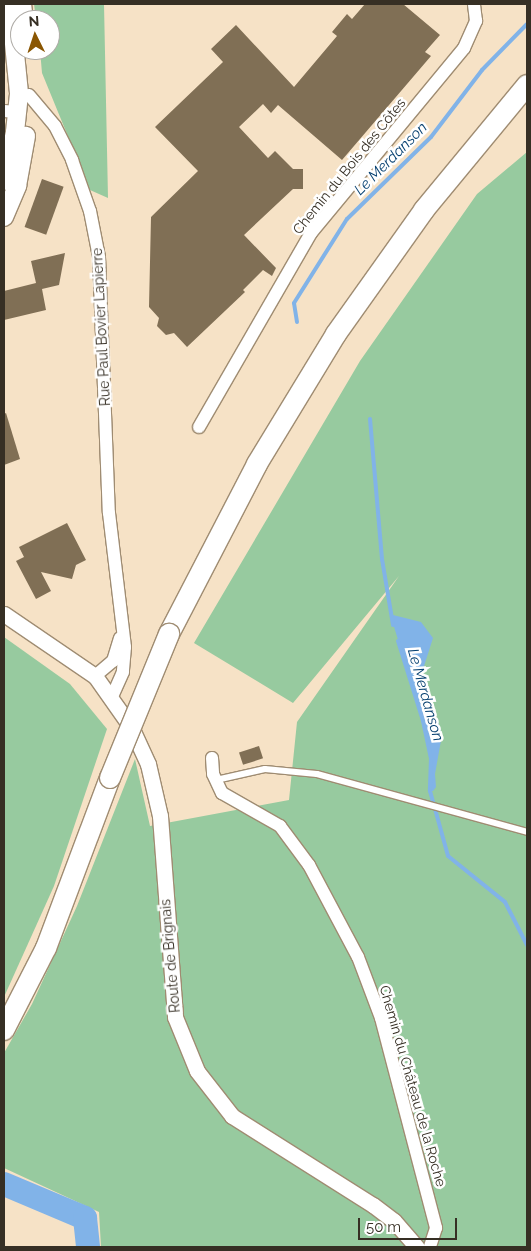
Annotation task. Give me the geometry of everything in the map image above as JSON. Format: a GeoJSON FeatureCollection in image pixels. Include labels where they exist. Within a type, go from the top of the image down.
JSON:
{"type":"FeatureCollection","features":[{"type":"Feature","properties":{"kind":"highway"},"geometry":{"type":"LineString","coordinates":[[4,1030],[54,930],[110,778],[169,634],[257,464],[336,334],[424,210],[527,85]]}},
{"type":"Feature","properties":{"kind":"main road"},"geometry":{"type":"LineString","coordinates":[[4,181],[10,111],[19,93],[19,60]]}},
{"type":"Feature","properties":{"kind":"main road"},"geometry":{"type":"LineString","coordinates":[[4,217],[17,186],[29,95],[27,60]]}},
{"type":"Feature","properties":{"kind":"street","name":"Chemin du Bois des Côtes"},"geometry":{"type":"LineString","coordinates":[[199,427],[311,234],[464,48],[476,21],[474,4]]}},
{"type":"Feature","properties":{"kind":"street","name":"Rue Paul Bovier Lapierre"},"geometry":{"type":"LineString","coordinates":[[29,95],[55,126],[82,188],[90,211],[99,257],[109,513],[123,621],[123,672],[112,697]]}},
{"type":"Feature","properties":{"kind":"street","name":"Route de Brignais"},"geometry":{"type":"LineString","coordinates":[[4,614],[95,676],[112,697],[148,764],[160,816],[175,1017],[197,1071],[232,1116],[373,1205],[398,1226],[417,1247]]}},
{"type":"Feature","properties":{"kind":"street","name":"Rue Paul Bovier Lapierre"},"geometry":{"type":"LineString","coordinates":[[95,676],[114,661],[123,621]]}},
{"type":"Feature","properties":{"kind":"street","name":"Chemin du Château de la Roche"},"geometry":{"type":"LineString","coordinates":[[212,758],[216,780],[222,793],[280,826],[309,866],[358,957],[381,1018],[435,1221],[434,1243],[430,1247]]}},
{"type":"Feature","properties":{"kind":"lane"},"geometry":{"type":"LineString","coordinates":[[216,780],[265,770],[318,774],[527,832]]}},
{"type":"Feature","properties":{"kind":"green space"},"geometry":{"type":"Polygon","coordinates":[[[34,4],[104,4],[108,198],[90,190],[42,73],[41,60],[60,60],[60,10],[35,10],[34,4]]]}},
{"type":"Feature","properties":{"kind":"green space"},"geometry":{"type":"Polygon","coordinates":[[[527,152],[527,1247],[101,1247],[99,1212],[4,1168],[4,1053],[32,1004],[77,906],[135,759],[150,826],[289,800],[297,722],[399,576],[293,703],[194,643],[360,361],[477,194],[527,152]]]}},
{"type":"Feature","properties":{"kind":"green space"},"geometry":{"type":"Polygon","coordinates":[[[4,637],[70,684],[107,729],[54,886],[4,997],[4,637]]]}},
{"type":"Feature","properties":{"kind":"water"},"geometry":{"type":"Polygon","coordinates":[[[393,615],[421,622],[433,638],[418,685],[420,696],[438,722],[442,735],[435,774],[436,787],[433,791],[430,791],[431,758],[423,721],[391,617],[393,615]]]}},
{"type":"Feature","properties":{"kind":"building"},"geometry":{"type":"Polygon","coordinates":[[[365,4],[403,4],[440,35],[425,52],[431,56],[342,160],[278,105],[271,113],[263,104],[239,127],[268,158],[275,151],[293,169],[303,169],[303,189],[293,189],[244,235],[276,268],[272,276],[263,270],[243,290],[245,292],[187,347],[174,333],[166,335],[157,326],[159,318],[149,307],[151,217],[198,171],[155,127],[223,62],[211,49],[236,25],[294,87],[337,36],[332,32],[347,14],[352,19],[365,4]]]}},
{"type":"Feature","properties":{"kind":"building"},"geometry":{"type":"Polygon","coordinates":[[[42,179],[64,187],[46,235],[25,227],[42,179]]]}},
{"type":"Feature","properties":{"kind":"building"},"geometry":{"type":"Polygon","coordinates":[[[65,253],[59,285],[42,289],[46,310],[4,320],[4,291],[36,283],[31,261],[65,253]]]}},
{"type":"Feature","properties":{"kind":"building"},"geometry":{"type":"Polygon","coordinates":[[[6,413],[20,459],[4,465],[4,414],[6,413]]]}},
{"type":"Feature","properties":{"kind":"building"},"geometry":{"type":"Polygon","coordinates":[[[67,523],[86,560],[76,565],[72,579],[41,572],[51,591],[36,599],[16,561],[24,557],[19,547],[67,523]]]}},
{"type":"Feature","properties":{"kind":"building"},"geometry":{"type":"Polygon","coordinates":[[[259,746],[263,758],[243,765],[239,752],[259,746]]]}},
{"type":"Feature","properties":{"kind":"waterway","name":"Le Merdanson"},"geometry":{"type":"LineString","coordinates":[[297,322],[294,303],[347,219],[431,137],[482,70],[527,24]]}},
{"type":"Feature","properties":{"kind":"waterway","name":"Le Merdanson"},"geometry":{"type":"LineString","coordinates":[[370,419],[382,559],[393,625]]}},
{"type":"Feature","properties":{"kind":"waterway","name":"Le Merdanson"},"geometry":{"type":"LineString","coordinates":[[398,641],[423,721],[431,758],[430,791],[448,856],[505,902],[527,945]]}},
{"type":"Feature","properties":{"kind":"waterway"},"geometry":{"type":"LineString","coordinates":[[4,1184],[85,1218],[88,1247]]}}]}
